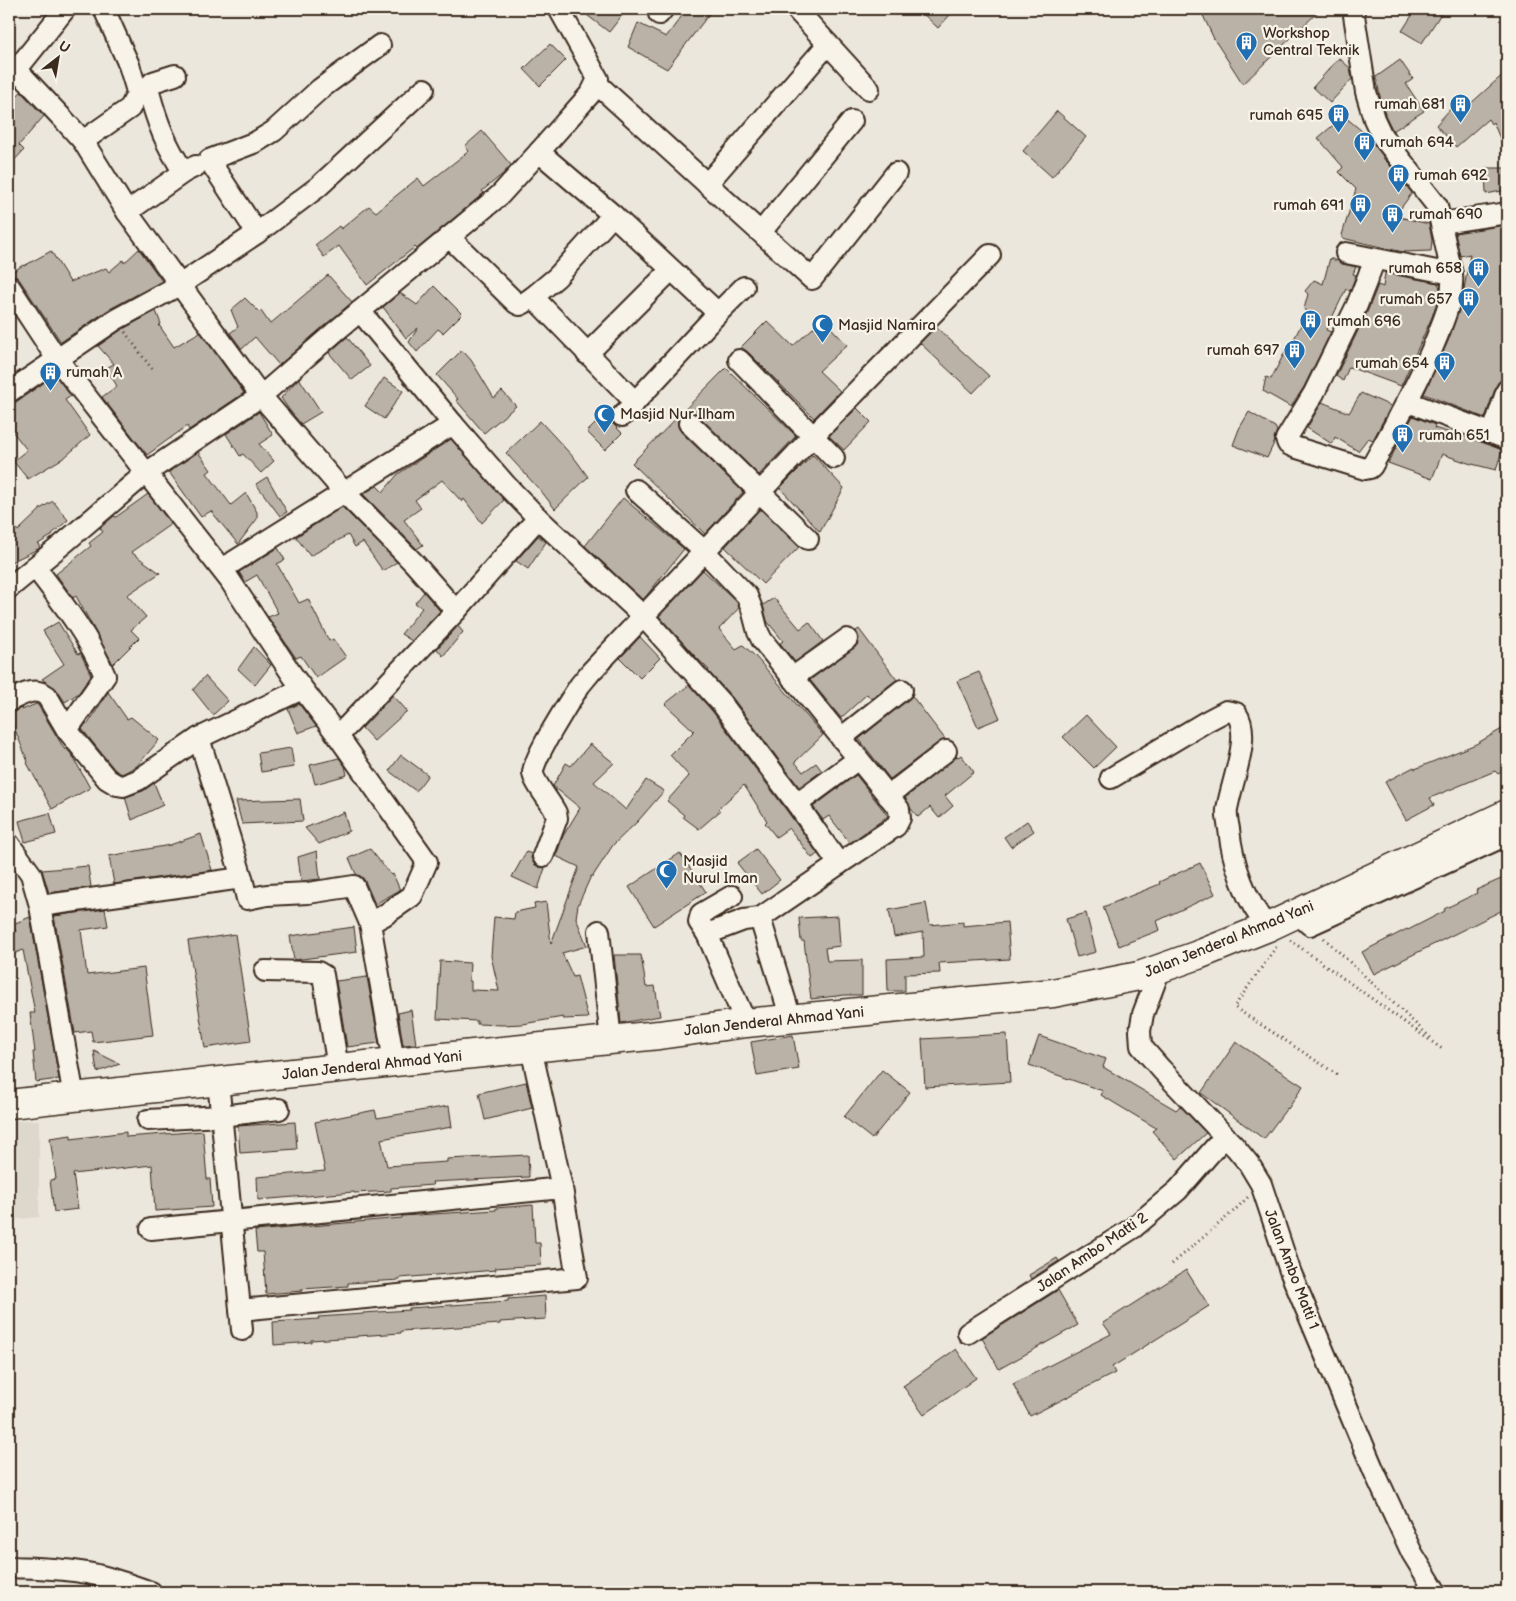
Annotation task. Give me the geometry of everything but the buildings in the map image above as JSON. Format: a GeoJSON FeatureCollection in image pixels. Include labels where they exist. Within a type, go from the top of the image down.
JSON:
{"type":"FeatureCollection","features":[{"type":"Feature","properties":{"kind":"highway","name":"Jalan Jenderal Ahmad Yani"},"geometry":{"type":"LineString","coordinates":[[9,1104],[611,1040],[746,1023],[1052,993],[1139,976],[1290,925],[1507,814]]}},
{"type":"Feature","properties":{"kind":"street"},"geometry":{"type":"LineString","coordinates":[[65,9],[13,74],[66,120],[83,141],[127,212],[261,396],[343,492],[414,562],[456,611]]}},
{"type":"Feature","properties":{"kind":"street"},"geometry":{"type":"LineString","coordinates":[[83,141],[130,108],[137,94],[128,66],[104,9]]}},
{"type":"Feature","properties":{"kind":"street"},"geometry":{"type":"LineString","coordinates":[[9,588],[146,473],[261,396],[500,195],[540,152],[597,84],[598,79],[559,9]]}},
{"type":"Feature","properties":{"kind":"street"},"geometry":{"type":"LineString","coordinates":[[796,9],[869,89]]}},
{"type":"Feature","properties":{"kind":"street"},"geometry":{"type":"LineString","coordinates":[[1353,9],[1366,92],[1376,124],[1382,136],[1437,206],[1452,274],[1452,293],[1449,306],[1428,359],[1408,402],[1370,468],[1365,470],[1294,447],[1286,441],[1314,392],[1357,305],[1375,259]]}},
{"type":"Feature","properties":{"kind":"street"},"geometry":{"type":"LineString","coordinates":[[707,184],[828,44]]}},
{"type":"Feature","properties":{"kind":"street"},"geometry":{"type":"LineString","coordinates":[[127,212],[184,172],[256,142],[274,131],[320,89],[380,45]]}},
{"type":"Feature","properties":{"kind":"street"},"geometry":{"type":"LineString","coordinates":[[175,75],[153,82],[149,86],[148,92],[162,135],[184,172]]}},
{"type":"Feature","properties":{"kind":"street"},"geometry":{"type":"LineString","coordinates":[[597,84],[812,279],[896,173]]}},
{"type":"Feature","properties":{"kind":"street"},"geometry":{"type":"LineString","coordinates":[[9,392],[115,320],[180,284],[257,233],[318,187],[424,89]]}},
{"type":"Feature","properties":{"kind":"street"},"geometry":{"type":"LineString","coordinates":[[760,232],[852,121]]}},
{"type":"Feature","properties":{"kind":"street"},"geometry":{"type":"LineString","coordinates":[[540,152],[613,215],[718,313]]}},
{"type":"Feature","properties":{"kind":"street"},"geometry":{"type":"LineString","coordinates":[[209,160],[257,233]]}},
{"type":"Feature","properties":{"kind":"street"},"geometry":{"type":"LineString","coordinates":[[1441,223],[1507,213]]}},
{"type":"Feature","properties":{"kind":"street"},"geometry":{"type":"LineString","coordinates":[[449,238],[516,303],[520,304],[533,297],[557,277],[613,215]]}},
{"type":"Feature","properties":{"kind":"street"},"geometry":{"type":"LineString","coordinates":[[1346,252],[1452,274]]}},
{"type":"Feature","properties":{"kind":"street"},"geometry":{"type":"LineString","coordinates":[[543,856],[557,818],[556,813],[535,780],[533,773],[535,762],[579,687],[759,492],[990,254]]}},
{"type":"Feature","properties":{"kind":"street"},"geometry":{"type":"LineString","coordinates":[[587,354],[671,270]]}},
{"type":"Feature","properties":{"kind":"street"},"geometry":{"type":"LineString","coordinates":[[9,286],[57,359],[222,569],[302,689],[338,736],[427,862],[412,896],[370,923]]}},
{"type":"Feature","properties":{"kind":"street"},"geometry":{"type":"LineString","coordinates":[[533,297],[587,354],[628,409],[744,287]]}},
{"type":"Feature","properties":{"kind":"street"},"geometry":{"type":"LineString","coordinates":[[360,311],[485,462],[538,518],[643,616],[722,704],[797,804],[839,864]]}},
{"type":"Feature","properties":{"kind":"street"},"geometry":{"type":"LineString","coordinates":[[739,360],[834,458]]}},
{"type":"Feature","properties":{"kind":"street"},"geometry":{"type":"LineString","coordinates":[[1408,402],[1500,436],[1507,390]]}},
{"type":"Feature","properties":{"kind":"street"},"geometry":{"type":"LineString","coordinates":[[689,423],[808,539]]}},
{"type":"Feature","properties":{"kind":"street"},"geometry":{"type":"LineString","coordinates":[[222,569],[453,424]]}},
{"type":"Feature","properties":{"kind":"street"},"geometry":{"type":"LineString","coordinates":[[636,490],[704,551],[747,596],[759,634],[792,678],[899,809],[900,818],[897,823],[760,918],[744,920],[707,934]]}},
{"type":"Feature","properties":{"kind":"street"},"geometry":{"type":"LineString","coordinates":[[338,736],[456,611],[538,518]]}},
{"type":"Feature","properties":{"kind":"street"},"geometry":{"type":"LineString","coordinates":[[35,567],[79,627],[105,676],[67,730]]}},
{"type":"Feature","properties":{"kind":"street"},"geometry":{"type":"LineString","coordinates":[[792,678],[847,639]]}},
{"type":"Feature","properties":{"kind":"street"},"geometry":{"type":"LineString","coordinates":[[9,701],[23,694],[38,690],[42,692],[47,696],[67,730],[107,779],[117,785],[124,786],[138,780],[199,738],[302,689]]}},
{"type":"Feature","properties":{"kind":"street"},"geometry":{"type":"LineString","coordinates":[[841,738],[902,690]]}},
{"type":"Feature","properties":{"kind":"street"},"geometry":{"type":"LineString","coordinates":[[1111,778],[1207,721],[1226,712],[1236,713],[1242,722],[1242,730],[1239,761],[1227,810],[1231,847],[1248,896],[1260,918],[1290,925],[1507,835]]}},
{"type":"Feature","properties":{"kind":"street"},"geometry":{"type":"LineString","coordinates":[[199,738],[242,878],[246,899],[354,886],[370,923],[394,1062]]}},
{"type":"Feature","properties":{"kind":"street"},"geometry":{"type":"LineString","coordinates":[[888,796],[946,751]]}},
{"type":"Feature","properties":{"kind":"street"},"geometry":{"type":"LineString","coordinates":[[797,804],[858,759]]}},
{"type":"Feature","properties":{"kind":"street"},"geometry":{"type":"LineString","coordinates":[[9,844],[32,874],[40,906],[74,1097]]}},
{"type":"Feature","properties":{"kind":"street"},"geometry":{"type":"LineString","coordinates":[[40,906],[242,878]]}},
{"type":"Feature","properties":{"kind":"street"},"geometry":{"type":"LineString","coordinates":[[732,896],[701,914],[698,922],[707,934],[746,1023]]}},
{"type":"Feature","properties":{"kind":"street"},"geometry":{"type":"LineString","coordinates":[[760,918],[791,1019]]}},
{"type":"Feature","properties":{"kind":"street"},"geometry":{"type":"LineString","coordinates":[[599,931],[611,1040]]}},
{"type":"Feature","properties":{"kind":"street","name":"Jalan Ambo Matti 1"},"geometry":{"type":"LineString","coordinates":[[1160,969],[1143,1014],[1140,1031],[1142,1046],[1249,1164],[1260,1184],[1290,1271],[1374,1471],[1412,1553],[1436,1592]]}},
{"type":"Feature","properties":{"kind":"street"},"geometry":{"type":"LineString","coordinates":[[265,971],[318,972],[322,975],[338,1068]]}},
{"type":"Feature","properties":{"kind":"street"},"geometry":{"type":"LineString","coordinates":[[240,1310],[577,1278],[562,1188],[531,1048]]}},
{"type":"Feature","properties":{"kind":"street"},"geometry":{"type":"LineString","coordinates":[[218,1081],[242,1330]]}},
{"type":"Feature","properties":{"kind":"street"},"geometry":{"type":"LineString","coordinates":[[148,1120],[221,1116],[279,1109]]}},
{"type":"Feature","properties":{"kind":"street","name":"Jalan Ambo Matti 2"},"geometry":{"type":"LineString","coordinates":[[968,1333],[1133,1228],[1178,1190],[1225,1136]]}},
{"type":"Feature","properties":{"kind":"street"},"geometry":{"type":"LineString","coordinates":[[152,1229],[562,1188]]}},
{"type":"Feature","properties":{"kind":"street"},"geometry":{"type":"LineString","coordinates":[[9,1567],[81,1572],[118,1581],[151,1592]]}},
{"type":"Feature","properties":{"kind":"path"},"geometry":{"type":"LineString","coordinates":[[115,320],[154,372]]}},
{"type":"Feature","properties":{"kind":"path"},"geometry":{"type":"LineString","coordinates":[[1290,925],[1442,1049],[1290,925]]}},
{"type":"Feature","properties":{"kind":"path"},"geometry":{"type":"LineString","coordinates":[[1290,925],[1234,1007],[1338,1075]]}},
{"type":"Feature","properties":{"kind":"path"},"geometry":{"type":"LineString","coordinates":[[1172,1264],[1235,1210],[1260,1184]]}},
{"type":"Feature","properties":{"kind":"shaded area"},"geometry":{"type":"Polygon","coordinates":[[[39,1120],[39,1217],[9,1220],[9,1121],[39,1120]]]}},
{"type":"Feature","properties":{"kind":"place","name":"Workshop Central Teknik"},"geometry":{"type":"Point","coordinates":[1247,61]}},
{"type":"Feature","properties":{"kind":"place","name":"rumah 681"},"geometry":{"type":"Point","coordinates":[1461,123]}},
{"type":"Feature","properties":{"kind":"place","name":"rumah 695"},"geometry":{"type":"Point","coordinates":[1339,134]}},
{"type":"Feature","properties":{"kind":"place","name":"rumah 694"},"geometry":{"type":"Point","coordinates":[1364,161]}},
{"type":"Feature","properties":{"kind":"place","name":"rumah 692"},"geometry":{"type":"Point","coordinates":[1398,194]}},
{"type":"Feature","properties":{"kind":"place","name":"rumah 691"},"geometry":{"type":"Point","coordinates":[1360,224]}},
{"type":"Feature","properties":{"kind":"place","name":"rumah 690"},"geometry":{"type":"Point","coordinates":[1393,233]}},
{"type":"Feature","properties":{"kind":"place","name":"rumah 658"},"geometry":{"type":"Point","coordinates":[1478,287]}},
{"type":"Feature","properties":{"kind":"place","name":"rumah 657"},"geometry":{"type":"Point","coordinates":[1468,318]}},
{"type":"Feature","properties":{"kind":"place","name":"rumah 696"},"geometry":{"type":"Point","coordinates":[1311,340]}},
{"type":"Feature","properties":{"kind":"place","name":"Masjid Namira"},"geometry":{"type":"Point","coordinates":[822,344]}},
{"type":"Feature","properties":{"kind":"place","name":"rumah 697"},"geometry":{"type":"Point","coordinates":[1295,369]}},
{"type":"Feature","properties":{"kind":"place","name":"rumah 654"},"geometry":{"type":"Point","coordinates":[1445,382]}},
{"type":"Feature","properties":{"kind":"place","name":"rumah A"},"geometry":{"type":"Point","coordinates":[50,391]}},
{"type":"Feature","properties":{"kind":"place","name":"Masjid Nur Ilham"},"geometry":{"type":"Point","coordinates":[604,433]}},
{"type":"Feature","properties":{"kind":"place","name":"rumah 651"},"geometry":{"type":"Point","coordinates":[1403,454]}},
{"type":"Feature","properties":{"kind":"place","name":"Masjid Nurul Iman"},"geometry":{"type":"Point","coordinates":[667,889]}}]}
